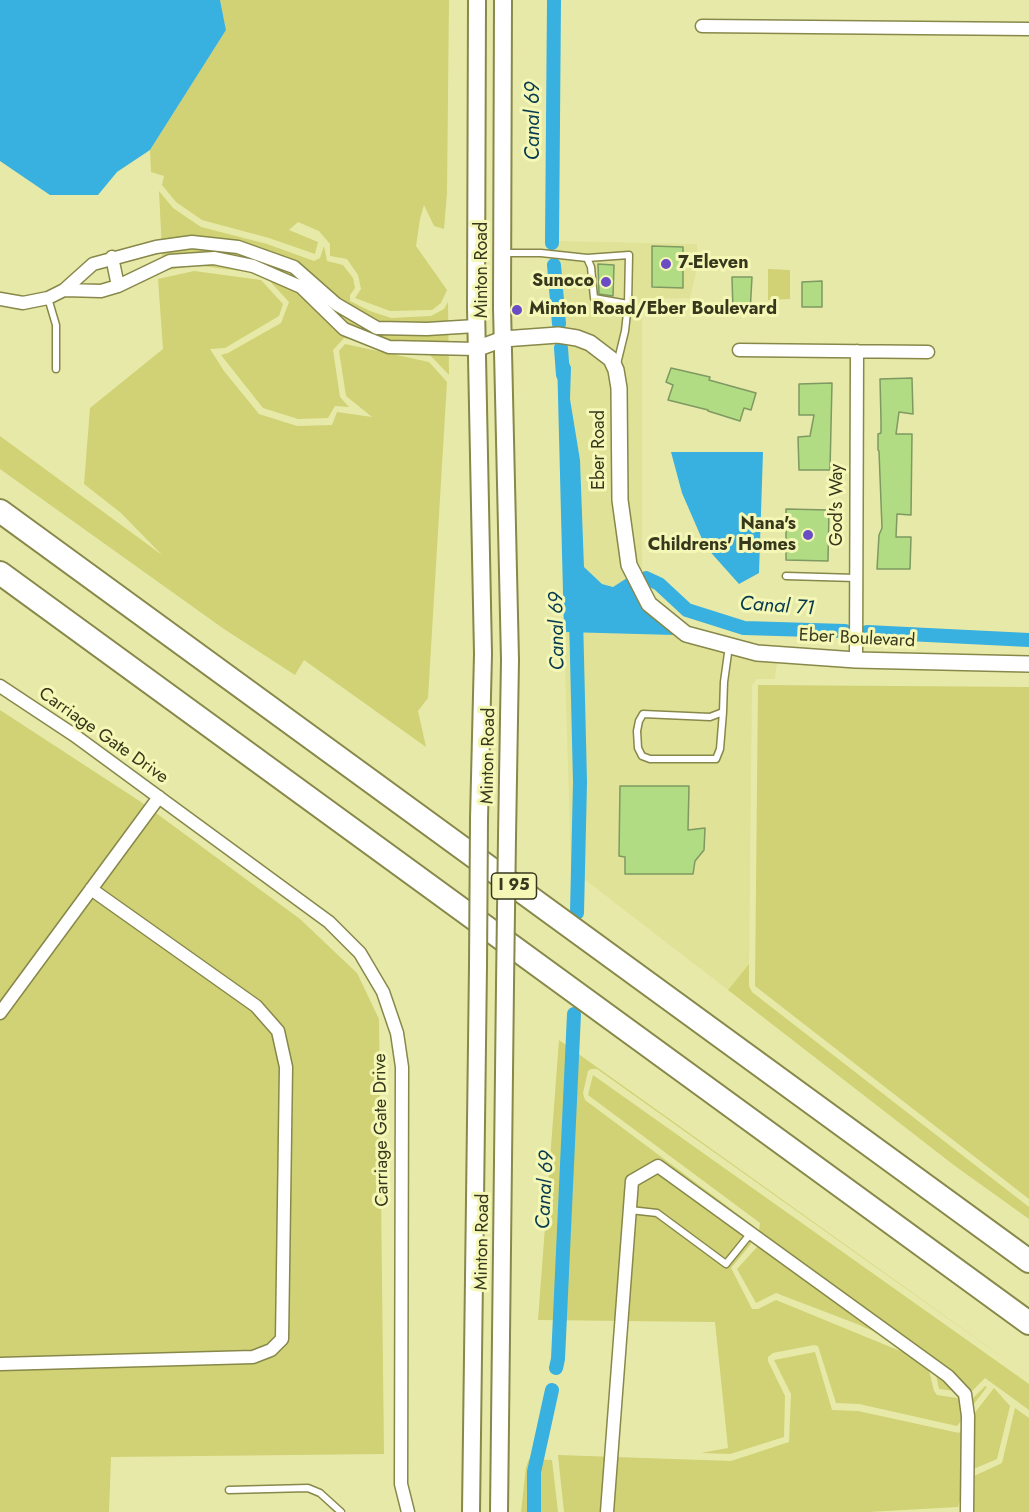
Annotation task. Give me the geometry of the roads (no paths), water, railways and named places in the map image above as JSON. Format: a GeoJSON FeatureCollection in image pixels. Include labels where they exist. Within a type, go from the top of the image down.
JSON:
{"type":"FeatureCollection","features":[{"type":"Feature","properties":{"kind":"highway","name":"I 95"},"geometry":{"type":"LineString","coordinates":[[0,511],[1029,1261]]}},
{"type":"Feature","properties":{"kind":"highway","name":"I 95"},"geometry":{"type":"LineString","coordinates":[[0,573],[1029,1323]]}},
{"type":"Feature","properties":{"kind":"main road","name":"Minton Road"},"geometry":{"type":"LineString","coordinates":[[471,1512],[483,654],[476,349],[477,0]]}},
{"type":"Feature","properties":{"kind":"main road","name":"Minton Road"},"geometry":{"type":"LineString","coordinates":[[499,1512],[510,660],[502,253],[503,0]]}},
{"type":"Feature","properties":{"kind":"street"},"geometry":{"type":"LineString","coordinates":[[702,26],[1029,30]]}},
{"type":"Feature","properties":{"kind":"street"},"geometry":{"type":"LineString","coordinates":[[0,299],[23,303],[48,298],[64,290],[93,264],[156,247],[192,242],[238,246],[294,267],[332,308],[344,329],[389,347],[476,349],[503,339],[558,335],[590,343],[611,359],[616,370]]}},
{"type":"Feature","properties":{"kind":"street"},"geometry":{"type":"LineString","coordinates":[[234,262],[238,246]]}},
{"type":"Feature","properties":{"kind":"street"},"geometry":{"type":"LineString","coordinates":[[156,247],[165,264]]}},
{"type":"Feature","properties":{"kind":"street"},"geometry":{"type":"LineString","coordinates":[[112,258],[118,286]]}},
{"type":"Feature","properties":{"kind":"street"},"geometry":{"type":"LineString","coordinates":[[64,290],[101,291],[118,286],[170,261],[214,258],[253,266],[300,287],[332,308],[377,328],[427,329],[476,326],[503,339]]}},
{"type":"Feature","properties":{"kind":"street"},"geometry":{"type":"LineString","coordinates":[[739,350],[928,352]]}},
{"type":"Feature","properties":{"kind":"street","name":"God's Way"},"geometry":{"type":"LineString","coordinates":[[856,660],[857,351]]}},
{"type":"Feature","properties":{"kind":"street","name":"Eber Road"},"geometry":{"type":"LineString","coordinates":[[616,370],[619,388],[620,500],[629,565],[648,604],[686,634]]}},
{"type":"Feature","properties":{"kind":"street","name":"Eber Boulevard"},"geometry":{"type":"LineString","coordinates":[[686,634],[757,653],[856,660],[1029,664]]}},
{"type":"Feature","properties":{"kind":"street","name":"Carriage Gate Drive"},"geometry":{"type":"LineString","coordinates":[[0,686],[74,735],[329,922],[360,953],[383,992],[394,1023],[402,1067],[402,1484],[408,1512]]}},
{"type":"Feature","properties":{"kind":"street"},"geometry":{"type":"LineString","coordinates":[[0,1012],[159,797]]}},
{"type":"Feature","properties":{"kind":"street"},"geometry":{"type":"LineString","coordinates":[[0,1364],[253,1357],[271,1350],[282,1339],[286,1067],[278,1031],[256,1006],[91,890]]}},
{"type":"Feature","properties":{"kind":"street"},"geometry":{"type":"LineString","coordinates":[[607,1512],[632,1181],[658,1166],[948,1376],[965,1394],[968,1416],[967,1512]]}},
{"type":"Feature","properties":{"kind":"lane"},"geometry":{"type":"LineString","coordinates":[[502,253],[541,253],[587,258],[629,255],[628,304],[616,370]]}},
{"type":"Feature","properties":{"kind":"lane"},"geometry":{"type":"LineString","coordinates":[[587,258],[591,267],[594,298],[628,304]]}},
{"type":"Feature","properties":{"kind":"lane"},"geometry":{"type":"LineString","coordinates":[[48,298],[56,325],[56,369]]}},
{"type":"Feature","properties":{"kind":"lane"},"geometry":{"type":"LineString","coordinates":[[786,576],[856,578]]}},
{"type":"Feature","properties":{"kind":"lane"},"geometry":{"type":"LineString","coordinates":[[723,712],[710,717],[643,714],[637,731],[638,748],[642,756],[650,759],[716,759],[720,749],[729,645]]}},
{"type":"Feature","properties":{"kind":"lane"},"geometry":{"type":"LineString","coordinates":[[630,1210],[657,1213],[726,1264],[751,1233]]}},
{"type":"Feature","properties":{"kind":"lane"},"geometry":{"type":"LineString","coordinates":[[229,1491],[308,1488],[320,1493],[341,1512]]}},
{"type":"Feature","properties":{"kind":"water"},"geometry":{"type":"Polygon","coordinates":[[[0,0],[220,0],[226,30],[150,150],[117,172],[98,195],[50,195],[0,161],[0,0]]]}},
{"type":"Feature","properties":{"kind":"water"},"geometry":{"type":"Polygon","coordinates":[[[557,357],[566,357],[571,367],[570,399],[580,460],[584,567],[602,584],[613,587],[627,578],[645,611],[675,635],[564,632],[557,357]]]}},
{"type":"Feature","properties":{"kind":"water"},"geometry":{"type":"Polygon","coordinates":[[[671,452],[763,452],[759,573],[739,584],[705,546],[682,493],[671,452]]]}},
{"type":"Feature","properties":{"kind":"waterway","name":"Canal 69"},"geometry":{"type":"LineString","coordinates":[[552,243],[554,0]]}},
{"type":"Feature","properties":{"kind":"waterway","name":"Canal 69"},"geometry":{"type":"LineString","coordinates":[[554,265],[559,324]]}},
{"type":"Feature","properties":{"kind":"waterway","name":"Canal 69"},"geometry":{"type":"LineString","coordinates":[[561,348],[563,375]]}},
{"type":"Feature","properties":{"kind":"waterway","name":"Canal 71"},"geometry":{"type":"LineString","coordinates":[[646,578],[659,584],[687,610],[744,628],[845,631]]}},
{"type":"Feature","properties":{"kind":"waterway","name":"Canal 69"},"geometry":{"type":"LineString","coordinates":[[576,616],[580,782],[577,913]]}},
{"type":"Feature","properties":{"kind":"waterway","name":"Canal 71"},"geometry":{"type":"LineString","coordinates":[[867,632],[1029,640]]}},
{"type":"Feature","properties":{"kind":"waterway","name":"Canal 69"},"geometry":{"type":"LineString","coordinates":[[556,1368],[574,1014]]}},
{"type":"Feature","properties":{"kind":"waterway","name":"Canal 69"},"geometry":{"type":"LineString","coordinates":[[534,1512],[534,1472],[552,1390]]}},
{"type":"Feature","properties":{"kind":"place","name":"7-Eleven"},"geometry":{"type":"Point","coordinates":[666,264]}},
{"type":"Feature","properties":{"kind":"place","name":"Sunoco"},"geometry":{"type":"Point","coordinates":[606,282]}},
{"type":"Feature","properties":{"kind":"place","name":"Minton Road/Eber Boulevard"},"geometry":{"type":"Point","coordinates":[517,310]}},
{"type":"Feature","properties":{"kind":"place","name":"Nana's Childrens' Homes"},"geometry":{"type":"Point","coordinates":[808,535]}}]}
